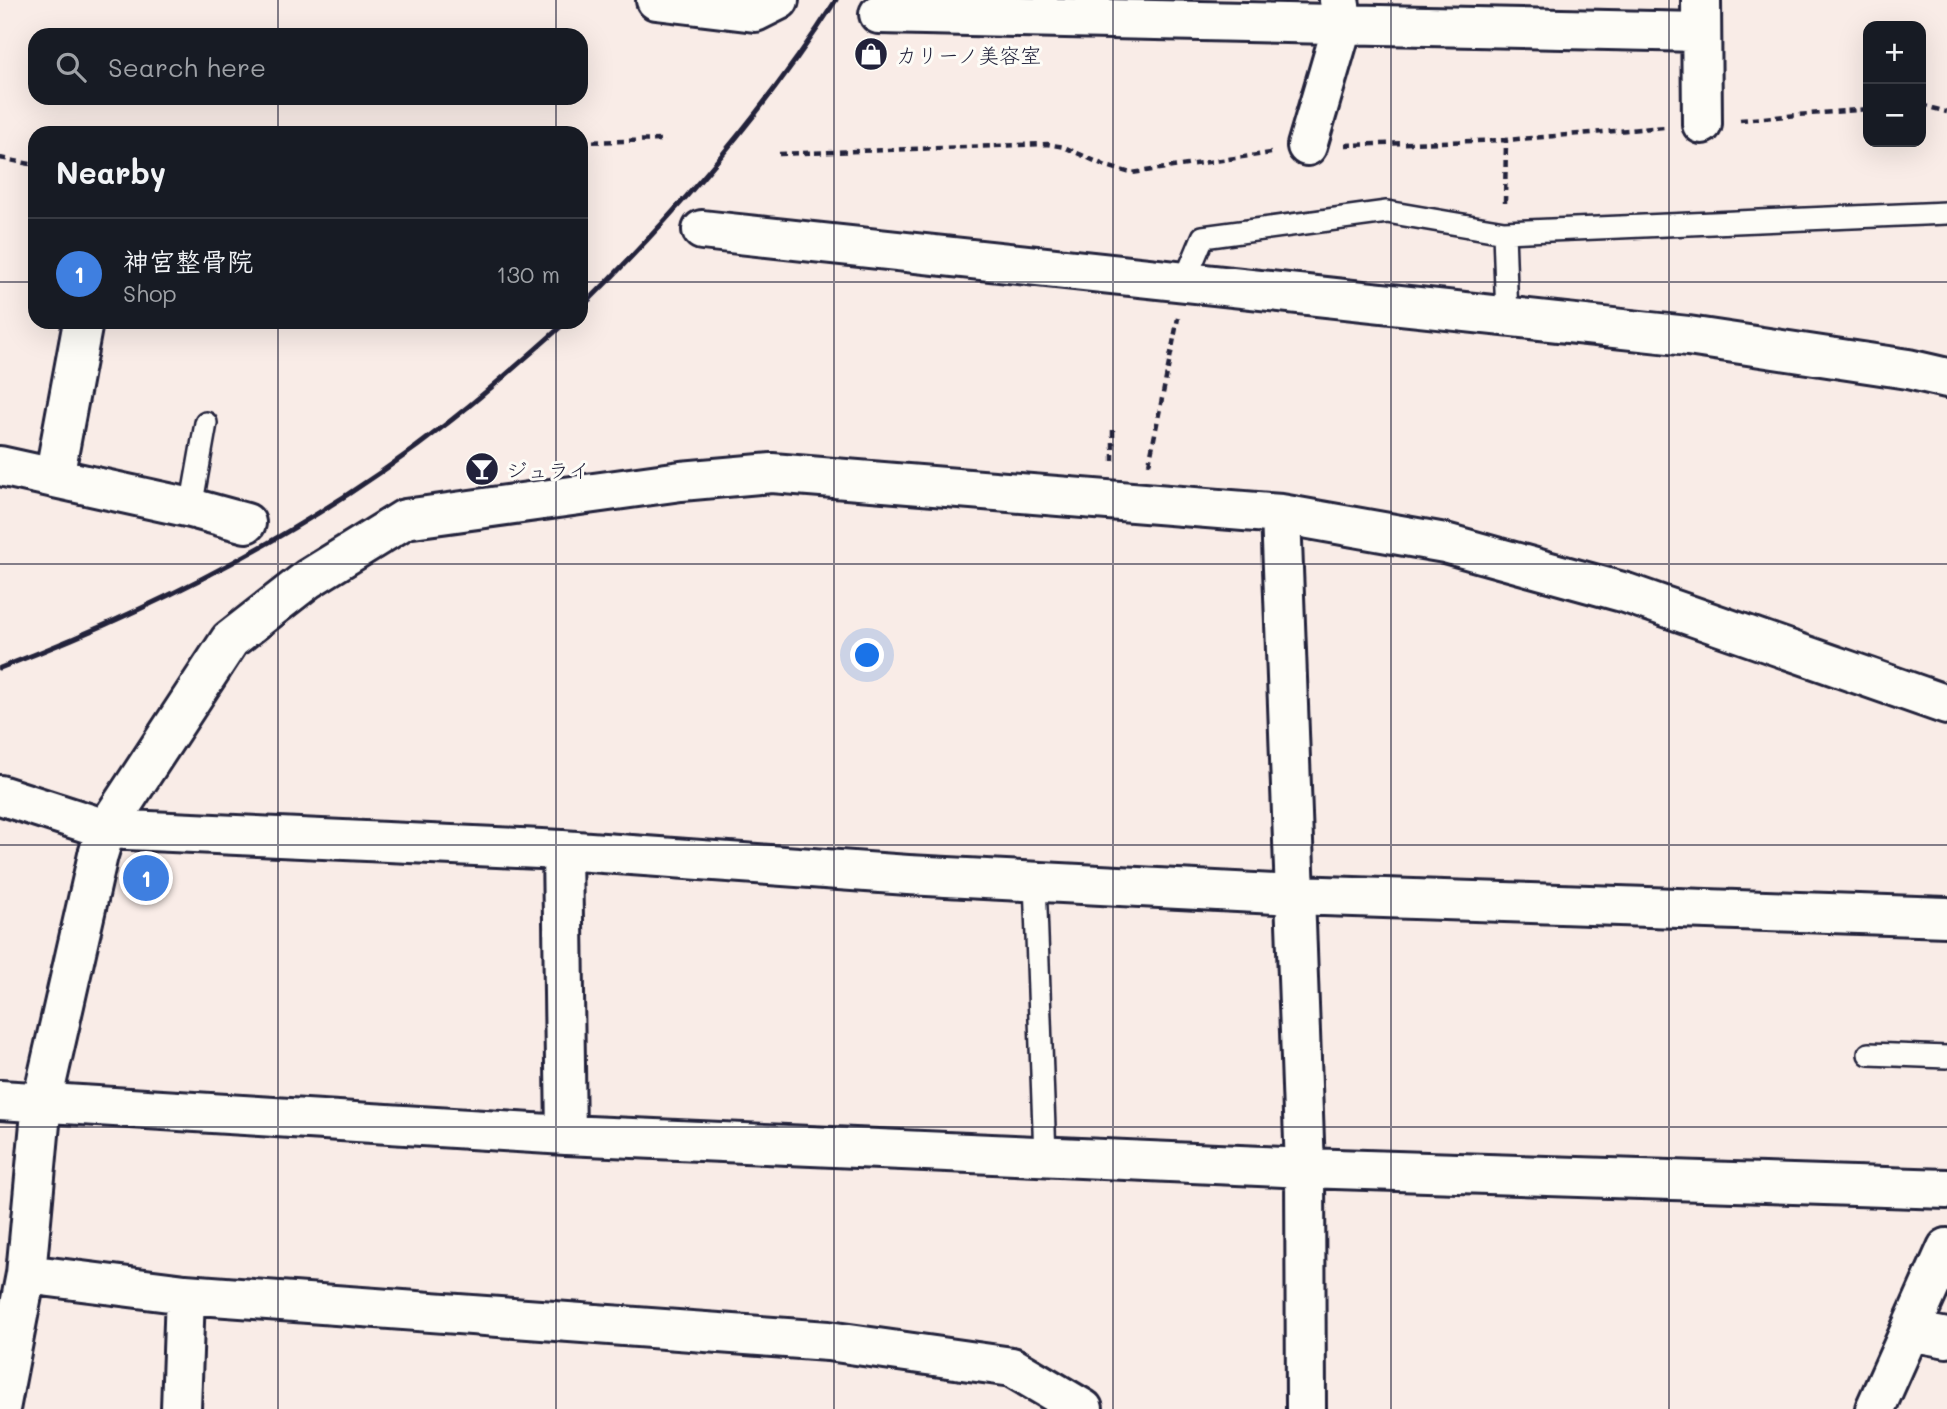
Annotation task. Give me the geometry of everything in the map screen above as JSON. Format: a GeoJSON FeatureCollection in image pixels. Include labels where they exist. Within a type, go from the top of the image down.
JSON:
{"type":"FeatureCollection","features":[{"type":"Feature","properties":{"kind":"street"},"geometry":{"type":"LineString","coordinates":[[656,0],[755,12],[779,0]]}},
{"type":"Feature","properties":{"kind":"street"},"geometry":{"type":"LineString","coordinates":[[879,14],[1150,10],[1700,16],[1702,124]]}},
{"type":"Feature","properties":{"kind":"street"},"geometry":{"type":"LineString","coordinates":[[1307,146],[1341,12]]}},
{"type":"Feature","properties":{"kind":"street"},"geometry":{"type":"LineString","coordinates":[[702,230],[1688,336],[1908,369],[1947,378]]}},
{"type":"Feature","properties":{"kind":"street"},"geometry":{"type":"LineString","coordinates":[[54,478],[82,329]]}},
{"type":"Feature","properties":{"kind":"street"},"geometry":{"type":"LineString","coordinates":[[0,466],[191,508],[246,523]]}},
{"type":"Feature","properties":{"kind":"street"},"geometry":{"type":"LineString","coordinates":[[1,1409],[26,1274],[42,1102],[106,829],[230,640],[308,579],[405,519],[681,481],[772,473],[1281,514],[1445,543],[1626,593],[1947,705]]}},
{"type":"Feature","properties":{"kind":"street"},"geometry":{"type":"LineString","coordinates":[[1281,514],[1305,1168],[1306,1409]]}},
{"type":"Feature","properties":{"kind":"street"},"geometry":{"type":"LineString","coordinates":[[0,795],[106,829],[562,850],[908,875],[1294,895],[1947,917]]}},
{"type":"Feature","properties":{"kind":"street"},"geometry":{"type":"LineString","coordinates":[[562,850],[566,1135]]}},
{"type":"Feature","properties":{"kind":"street"},"geometry":{"type":"LineString","coordinates":[[0,1100],[566,1135],[1305,1168],[1947,1189]]}},
{"type":"Feature","properties":{"kind":"street"},"geometry":{"type":"LineString","coordinates":[[1875,1409],[1947,1248]]}},
{"type":"Feature","properties":{"kind":"street"},"geometry":{"type":"LineString","coordinates":[[26,1274],[185,1294],[828,1341],[1012,1367],[1083,1409]]}},
{"type":"Feature","properties":{"kind":"street"},"geometry":{"type":"LineString","coordinates":[[181,1409],[185,1294]]}},
{"type":"Feature","properties":{"kind":"street"},"geometry":{"type":"LineString","coordinates":[[1910,1331],[1947,1338]]}},
{"type":"Feature","properties":{"kind":"lane"},"geometry":{"type":"LineString","coordinates":[[1185,280],[1203,237],[1387,212],[1504,232],[1947,214]]}},
{"type":"Feature","properties":{"kind":"lane"},"geometry":{"type":"LineString","coordinates":[[1504,232],[1507,318]]}},
{"type":"Feature","properties":{"kind":"lane"},"geometry":{"type":"LineString","coordinates":[[191,508],[206,423]]}},
{"type":"Feature","properties":{"kind":"lane"},"geometry":{"type":"LineString","coordinates":[[1035,881],[1045,1156]]}},
{"type":"Feature","properties":{"kind":"lane"},"geometry":{"type":"LineString","coordinates":[[1869,1054],[1947,1057]]}},
{"type":"Feature","properties":{"kind":"path"},"geometry":{"type":"LineString","coordinates":[[1926,106],[1947,112]]}},
{"type":"Feature","properties":{"kind":"path"},"geometry":{"type":"LineString","coordinates":[[588,142],[665,140]]}},
{"type":"Feature","properties":{"kind":"path"},"geometry":{"type":"LineString","coordinates":[[1504,232],[1506,140]]}},
{"type":"Feature","properties":{"kind":"path"},"geometry":{"type":"LineString","coordinates":[[0,158],[28,164]]}},
{"type":"Feature","properties":{"kind":"path"},"geometry":{"type":"LineString","coordinates":[[1142,503],[1185,280]]}},
{"type":"Feature","properties":{"kind":"railway"},"geometry":{"type":"LineString","coordinates":[[588,301],[651,236],[717,161],[779,83],[836,0]]}},
{"type":"Feature","properties":{"kind":"railway"},"geometry":{"type":"LineString","coordinates":[[0,668],[119,619],[234,562],[290,530],[398,461],[494,385],[558,329]]}},
{"type":"Feature","properties":{"kind":"place","name":"カリーノ美容室"},"geometry":{"type":"Point","coordinates":[871,54]}},
{"type":"Feature","properties":{"kind":"place","name":"ジュライ"},"geometry":{"type":"Point","coordinates":[482,469]}},
{"type":"Feature","properties":{"kind":"place","name":"神宮整骨院"},"geometry":{"type":"Point","coordinates":[146,878]}}]}
